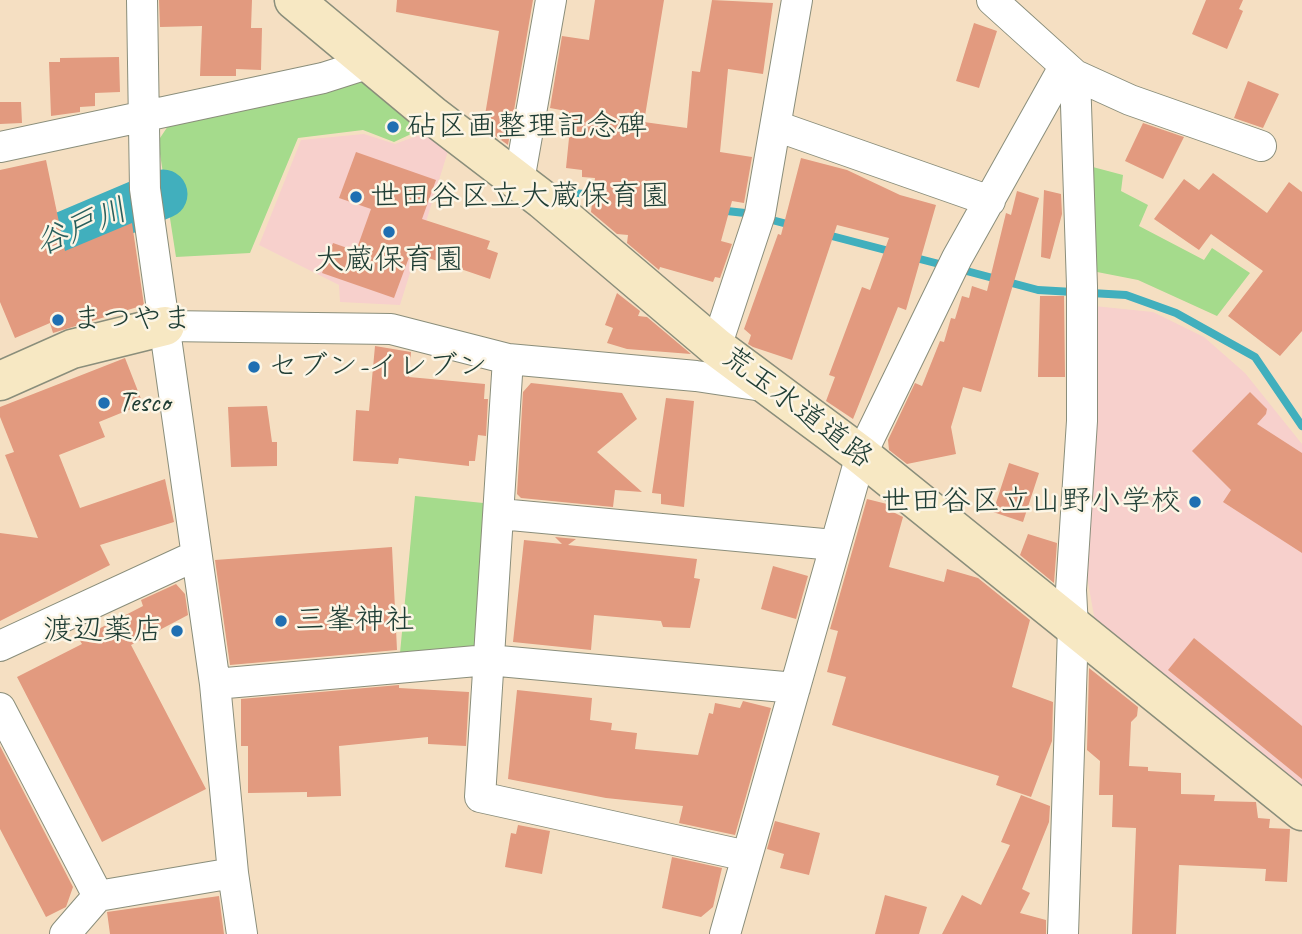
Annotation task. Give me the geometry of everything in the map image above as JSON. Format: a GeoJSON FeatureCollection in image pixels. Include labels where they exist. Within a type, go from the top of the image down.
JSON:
{"type":"FeatureCollection","features":[{"type":"Feature","properties":{"kind":"main road","name":"荒玉水道道路"},"geometry":{"type":"LineString","coordinates":[[295,0],[519,181],[716,346],[861,455],[1302,811]]}},
{"type":"Feature","properties":{"kind":"main road"},"geometry":{"type":"LineString","coordinates":[[0,381],[72,349],[165,326]]}},
{"type":"Feature","properties":{"kind":"street"},"geometry":{"type":"LineString","coordinates":[[142,0],[146,198],[215,684],[233,873],[242,934]]}},
{"type":"Feature","properties":{"kind":"street"},"geometry":{"type":"LineString","coordinates":[[519,181],[551,0]]}},
{"type":"Feature","properties":{"kind":"street"},"geometry":{"type":"LineString","coordinates":[[716,346],[758,222],[797,0]]}},
{"type":"Feature","properties":{"kind":"street"},"geometry":{"type":"LineString","coordinates":[[992,0],[1069,71],[1130,100],[1261,146]]}},
{"type":"Feature","properties":{"kind":"street"},"geometry":{"type":"LineString","coordinates":[[0,147],[323,78],[370,63]]}},
{"type":"Feature","properties":{"kind":"street"},"geometry":{"type":"LineString","coordinates":[[725,934],[861,455],[952,268],[1069,71]]}},
{"type":"Feature","properties":{"kind":"street"},"geometry":{"type":"LineString","coordinates":[[1063,934],[1073,628],[1071,590],[1082,421],[1082,292],[1069,71]]}},
{"type":"Feature","properties":{"kind":"street"},"geometry":{"type":"LineString","coordinates":[[776,126],[990,201]]}},
{"type":"Feature","properties":{"kind":"street"},"geometry":{"type":"LineString","coordinates":[[165,326],[391,329],[508,359],[696,376],[769,387]]}},
{"type":"Feature","properties":{"kind":"street"},"geometry":{"type":"LineString","coordinates":[[508,359],[480,797],[747,856]]}},
{"type":"Feature","properties":{"kind":"street"},"geometry":{"type":"LineString","coordinates":[[500,514],[834,545]]}},
{"type":"Feature","properties":{"kind":"street"},"geometry":{"type":"LineString","coordinates":[[0,646],[195,556]]}},
{"type":"Feature","properties":{"kind":"street"},"geometry":{"type":"LineString","coordinates":[[215,684],[488,660],[795,688]]}},
{"type":"Feature","properties":{"kind":"street"},"geometry":{"type":"LineString","coordinates":[[0,708],[97,896]]}},
{"type":"Feature","properties":{"kind":"street"},"geometry":{"type":"LineString","coordinates":[[65,934],[97,896],[233,873]]}},
{"type":"Feature","properties":{"kind":"shaded area","name":"世田谷区立大蔵保育園"},"geometry":{"type":"Polygon","coordinates":[[[430,131],[449,148],[400,305],[340,302],[339,285],[259,245],[301,140],[364,134],[395,144],[430,131]]]}},
{"type":"Feature","properties":{"kind":"shaded area","name":"世田谷区立山野小学校"},"geometry":{"type":"Polygon","coordinates":[[[1094,306],[1153,312],[1204,337],[1245,373],[1302,444],[1302,787],[1096,627],[1084,560],[1094,306]]]}},
{"type":"Feature","properties":{"kind":"green space"},"geometry":{"type":"Polygon","coordinates":[[[364,80],[424,128],[394,142],[363,130],[298,138],[250,253],[176,257],[158,141],[170,123],[364,80]]]}},
{"type":"Feature","properties":{"kind":"green space"},"geometry":{"type":"Polygon","coordinates":[[[1089,166],[1123,175],[1121,191],[1148,205],[1139,226],[1204,260],[1212,248],[1250,273],[1217,316],[1138,280],[1092,271],[1089,166]]]}},
{"type":"Feature","properties":{"kind":"green space"},"geometry":{"type":"Polygon","coordinates":[[[415,496],[493,504],[481,646],[400,653],[415,496]]]}},
{"type":"Feature","properties":{"kind":"building"},"geometry":{"type":"Polygon","coordinates":[[[159,0],[252,0],[251,28],[262,28],[261,70],[236,69],[236,76],[200,76],[202,26],[160,27],[159,0]]]}},
{"type":"Feature","properties":{"kind":"building"},"geometry":{"type":"Polygon","coordinates":[[[397,0],[533,0],[508,145],[483,127],[499,31],[396,12],[397,0]]]}},
{"type":"Feature","properties":{"kind":"building"},"geometry":{"type":"Polygon","coordinates":[[[595,0],[664,0],[644,122],[687,128],[692,71],[700,72],[712,0],[773,3],[763,74],[728,69],[720,152],[752,157],[744,203],[732,201],[721,241],[732,244],[720,278],[715,277],[713,282],[660,267],[659,270],[627,243],[628,235],[617,234],[591,212],[595,178],[582,177],[582,170],[566,168],[569,138],[564,137],[566,111],[550,108],[562,36],[589,40],[595,0]]]}},
{"type":"Feature","properties":{"kind":"building"},"geometry":{"type":"Polygon","coordinates":[[[1206,0],[1243,0],[1239,9],[1243,11],[1227,49],[1192,34],[1206,0]]]}},
{"type":"Feature","properties":{"kind":"building"},"geometry":{"type":"Polygon","coordinates":[[[974,23],[997,31],[979,88],[956,81],[974,23]]]}},
{"type":"Feature","properties":{"kind":"building"},"geometry":{"type":"Polygon","coordinates":[[[119,57],[120,92],[95,93],[95,106],[80,107],[80,112],[51,116],[49,62],[60,62],[60,58],[119,57]]]}},
{"type":"Feature","properties":{"kind":"building"},"geometry":{"type":"Polygon","coordinates":[[[1248,81],[1279,94],[1263,128],[1234,118],[1248,81]]]}},
{"type":"Feature","properties":{"kind":"building"},"geometry":{"type":"Polygon","coordinates":[[[0,102],[21,102],[22,123],[0,124],[0,102]]]}},
{"type":"Feature","properties":{"kind":"building"},"geometry":{"type":"Polygon","coordinates":[[[1143,123],[1184,137],[1163,179],[1125,161],[1143,123]]]}},
{"type":"Feature","properties":{"kind":"building"},"geometry":{"type":"Polygon","coordinates":[[[356,152],[436,180],[422,219],[490,241],[487,249],[498,253],[490,279],[411,252],[394,298],[322,273],[333,243],[356,251],[371,209],[339,198],[356,152]]]}},
{"type":"Feature","properties":{"kind":"building"},"geometry":{"type":"Polygon","coordinates":[[[801,158],[847,170],[900,195],[936,205],[906,310],[898,307],[853,419],[826,401],[835,377],[829,375],[862,287],[870,290],[889,238],[837,225],[792,360],[748,344],[751,335],[744,329],[778,234],[781,235],[801,158]]]}},
{"type":"Feature","properties":{"kind":"building"},"geometry":{"type":"Polygon","coordinates":[[[46,160],[65,251],[132,223],[144,305],[53,333],[50,323],[15,338],[0,302],[0,170],[46,160]]]}},
{"type":"Feature","properties":{"kind":"building"},"geometry":{"type":"Polygon","coordinates":[[[1213,173],[1267,213],[1289,182],[1302,192],[1302,331],[1280,356],[1228,316],[1263,271],[1211,234],[1199,250],[1154,219],[1184,179],[1199,190],[1213,173]]]}},
{"type":"Feature","properties":{"kind":"building"},"geometry":{"type":"Polygon","coordinates":[[[1044,190],[1061,194],[1062,214],[1050,259],[1041,257],[1044,190]]]}},
{"type":"Feature","properties":{"kind":"building"},"geometry":{"type":"Polygon","coordinates":[[[1017,191],[1039,198],[981,392],[963,387],[951,427],[956,454],[907,464],[889,450],[888,440],[915,383],[922,386],[940,341],[944,342],[951,318],[955,319],[962,296],[969,298],[972,286],[987,291],[1006,213],[1011,215],[1017,191]]]}},
{"type":"Feature","properties":{"kind":"building"},"geometry":{"type":"Polygon","coordinates":[[[617,293],[640,311],[638,316],[647,317],[691,354],[627,349],[607,343],[613,328],[605,325],[617,293]]]}},
{"type":"Feature","properties":{"kind":"building"},"geometry":{"type":"Polygon","coordinates":[[[1040,296],[1064,296],[1065,377],[1038,377],[1040,296]]]}},
{"type":"Feature","properties":{"kind":"building"},"geometry":{"type":"Polygon","coordinates":[[[375,346],[411,352],[409,377],[485,384],[484,399],[488,399],[486,436],[478,435],[475,461],[469,461],[469,466],[399,458],[398,464],[353,461],[356,410],[369,411],[375,346]]]}},
{"type":"Feature","properties":{"kind":"building"},"geometry":{"type":"Polygon","coordinates":[[[125,358],[143,404],[99,422],[105,437],[59,455],[80,508],[165,479],[174,522],[100,545],[110,565],[0,621],[0,533],[38,538],[5,455],[14,452],[0,417],[0,407],[125,358]]]}},
{"type":"Feature","properties":{"kind":"building"},"geometry":{"type":"Polygon","coordinates":[[[531,383],[622,393],[637,419],[597,452],[642,492],[615,490],[613,507],[521,498],[517,494],[523,392],[531,383]]]}},
{"type":"Feature","properties":{"kind":"building"},"geometry":{"type":"Polygon","coordinates":[[[1250,392],[1267,409],[1257,424],[1302,453],[1302,553],[1223,502],[1231,490],[1192,451],[1250,392]]]}},
{"type":"Feature","properties":{"kind":"building"},"geometry":{"type":"Polygon","coordinates":[[[666,398],[694,401],[684,507],[661,504],[661,494],[652,493],[666,398]]]}},
{"type":"Feature","properties":{"kind":"building"},"geometry":{"type":"Polygon","coordinates":[[[267,406],[272,442],[277,442],[277,466],[231,467],[228,407],[267,406]]]}},
{"type":"Feature","properties":{"kind":"building"},"geometry":{"type":"Polygon","coordinates":[[[1009,463],[1039,473],[1023,522],[993,512],[1009,463]]]}},
{"type":"Feature","properties":{"kind":"building"},"geometry":{"type":"Polygon","coordinates":[[[867,499],[887,504],[887,509],[903,517],[889,567],[944,582],[947,569],[978,578],[1030,620],[1012,687],[1053,702],[1052,741],[1031,797],[996,785],[999,776],[832,725],[846,677],[827,672],[838,631],[830,629],[867,499]]]}},
{"type":"Feature","properties":{"kind":"building"},"geometry":{"type":"Polygon","coordinates":[[[1028,534],[1057,543],[1054,583],[1020,555],[1028,534]]]}},
{"type":"Feature","properties":{"kind":"building"},"geometry":{"type":"Polygon","coordinates":[[[555,537],[576,539],[568,545],[697,559],[694,578],[700,579],[690,628],[663,627],[661,621],[594,615],[591,650],[513,642],[524,540],[562,544],[555,537]]]}},
{"type":"Feature","properties":{"kind":"building","name":"三峯神社"},"geometry":{"type":"Polygon","coordinates":[[[392,547],[397,650],[230,665],[215,560],[392,547]]]}},
{"type":"Feature","properties":{"kind":"building"},"geometry":{"type":"Polygon","coordinates":[[[773,566],[808,576],[796,619],[761,609],[773,566]]]}},
{"type":"Feature","properties":{"kind":"building"},"geometry":{"type":"Polygon","coordinates":[[[176,584],[185,594],[188,615],[131,645],[206,789],[102,842],[17,677],[82,644],[79,639],[143,606],[141,600],[176,584]]]}},
{"type":"Feature","properties":{"kind":"building"},"geometry":{"type":"Polygon","coordinates":[[[1194,638],[1302,726],[1302,779],[1168,670],[1194,638]]]}},
{"type":"Feature","properties":{"kind":"building"},"geometry":{"type":"Polygon","coordinates":[[[1089,668],[1138,707],[1137,716],[1131,722],[1129,766],[1148,767],[1148,771],[1181,773],[1181,794],[1215,795],[1214,801],[1256,802],[1258,818],[1270,819],[1269,828],[1290,829],[1287,882],[1265,881],[1266,869],[1179,865],[1176,934],[1132,934],[1136,828],[1112,827],[1113,795],[1099,795],[1100,761],[1087,750],[1089,668]]]}},
{"type":"Feature","properties":{"kind":"building"},"geometry":{"type":"Polygon","coordinates":[[[399,685],[399,688],[469,692],[466,746],[428,744],[428,737],[339,746],[341,796],[307,797],[307,792],[248,793],[248,746],[241,746],[241,699],[399,685]]]}},
{"type":"Feature","properties":{"kind":"building"},"geometry":{"type":"Polygon","coordinates":[[[517,690],[592,698],[590,720],[612,723],[611,730],[637,733],[635,749],[698,755],[709,713],[713,714],[715,703],[740,708],[743,701],[771,708],[735,835],[679,823],[683,806],[606,798],[508,779],[517,690]]]}},
{"type":"Feature","properties":{"kind":"building"},"geometry":{"type":"Polygon","coordinates":[[[0,746],[73,887],[66,907],[46,917],[0,829],[0,746]]]}},
{"type":"Feature","properties":{"kind":"building"},"geometry":{"type":"Polygon","coordinates":[[[1021,795],[1050,806],[1049,822],[1022,889],[1030,893],[1020,913],[1046,920],[1046,934],[942,934],[962,895],[981,905],[1010,845],[1001,842],[1021,795]]]}},
{"type":"Feature","properties":{"kind":"building"},"geometry":{"type":"Polygon","coordinates":[[[775,821],[820,833],[809,875],[780,868],[784,854],[767,849],[775,821]]]}},
{"type":"Feature","properties":{"kind":"building"},"geometry":{"type":"Polygon","coordinates":[[[518,825],[550,831],[542,874],[505,867],[511,833],[516,834],[518,825]]]}},
{"type":"Feature","properties":{"kind":"building"},"geometry":{"type":"Polygon","coordinates":[[[672,857],[722,868],[713,907],[701,917],[662,908],[672,857]]]}},
{"type":"Feature","properties":{"kind":"building"},"geometry":{"type":"Polygon","coordinates":[[[885,895],[927,907],[919,934],[875,934],[885,895]]]}},
{"type":"Feature","properties":{"kind":"building"},"geometry":{"type":"Polygon","coordinates":[[[219,896],[224,934],[110,934],[107,912],[219,896]]]}},
{"type":"Feature","properties":{"kind":"waterway"},"geometry":{"type":"LineString","coordinates":[[555,192],[601,195]]}},
{"type":"Feature","properties":{"kind":"waterway","name":"谷戸川"},"geometry":{"type":"LineString","coordinates":[[0,263],[163,194]]}},
{"type":"Feature","properties":{"kind":"waterway"},"geometry":{"type":"LineString","coordinates":[[718,210],[745,213],[795,226]]}},
{"type":"Feature","properties":{"kind":"waterway"},"geometry":{"type":"LineString","coordinates":[[824,234],[893,252]]}},
{"type":"Feature","properties":{"kind":"waterway"},"geometry":{"type":"LineString","coordinates":[[912,257],[947,266]]}},
{"type":"Feature","properties":{"kind":"waterway"},"geometry":{"type":"LineString","coordinates":[[959,269],[1038,290],[1126,295],[1176,313],[1255,357],[1302,426]]}},
{"type":"Feature","properties":{"kind":"place","name":"砧区画整理記念碑"},"geometry":{"type":"Point","coordinates":[393,127]}},
{"type":"Feature","properties":{"kind":"place","name":"世田谷区立大蔵保育園"},"geometry":{"type":"Point","coordinates":[356,197]}},
{"type":"Feature","properties":{"kind":"place","name":"大蔵保育園"},"geometry":{"type":"Point","coordinates":[389,232]}},
{"type":"Feature","properties":{"kind":"place","name":"まつやま"},"geometry":{"type":"Point","coordinates":[58,320]}},
{"type":"Feature","properties":{"kind":"place","name":"セブン-イレブン"},"geometry":{"type":"Point","coordinates":[254,367]}},
{"type":"Feature","properties":{"kind":"place","name":"Tesco"},"geometry":{"type":"Point","coordinates":[104,403]}},
{"type":"Feature","properties":{"kind":"place","name":"世田谷区立山野小学校"},"geometry":{"type":"Point","coordinates":[1195,502]}},
{"type":"Feature","properties":{"kind":"place","name":"三峯神社"},"geometry":{"type":"Point","coordinates":[281,621]}},
{"type":"Feature","properties":{"kind":"place","name":"渡辺薬店"},"geometry":{"type":"Point","coordinates":[177,631]}}]}
